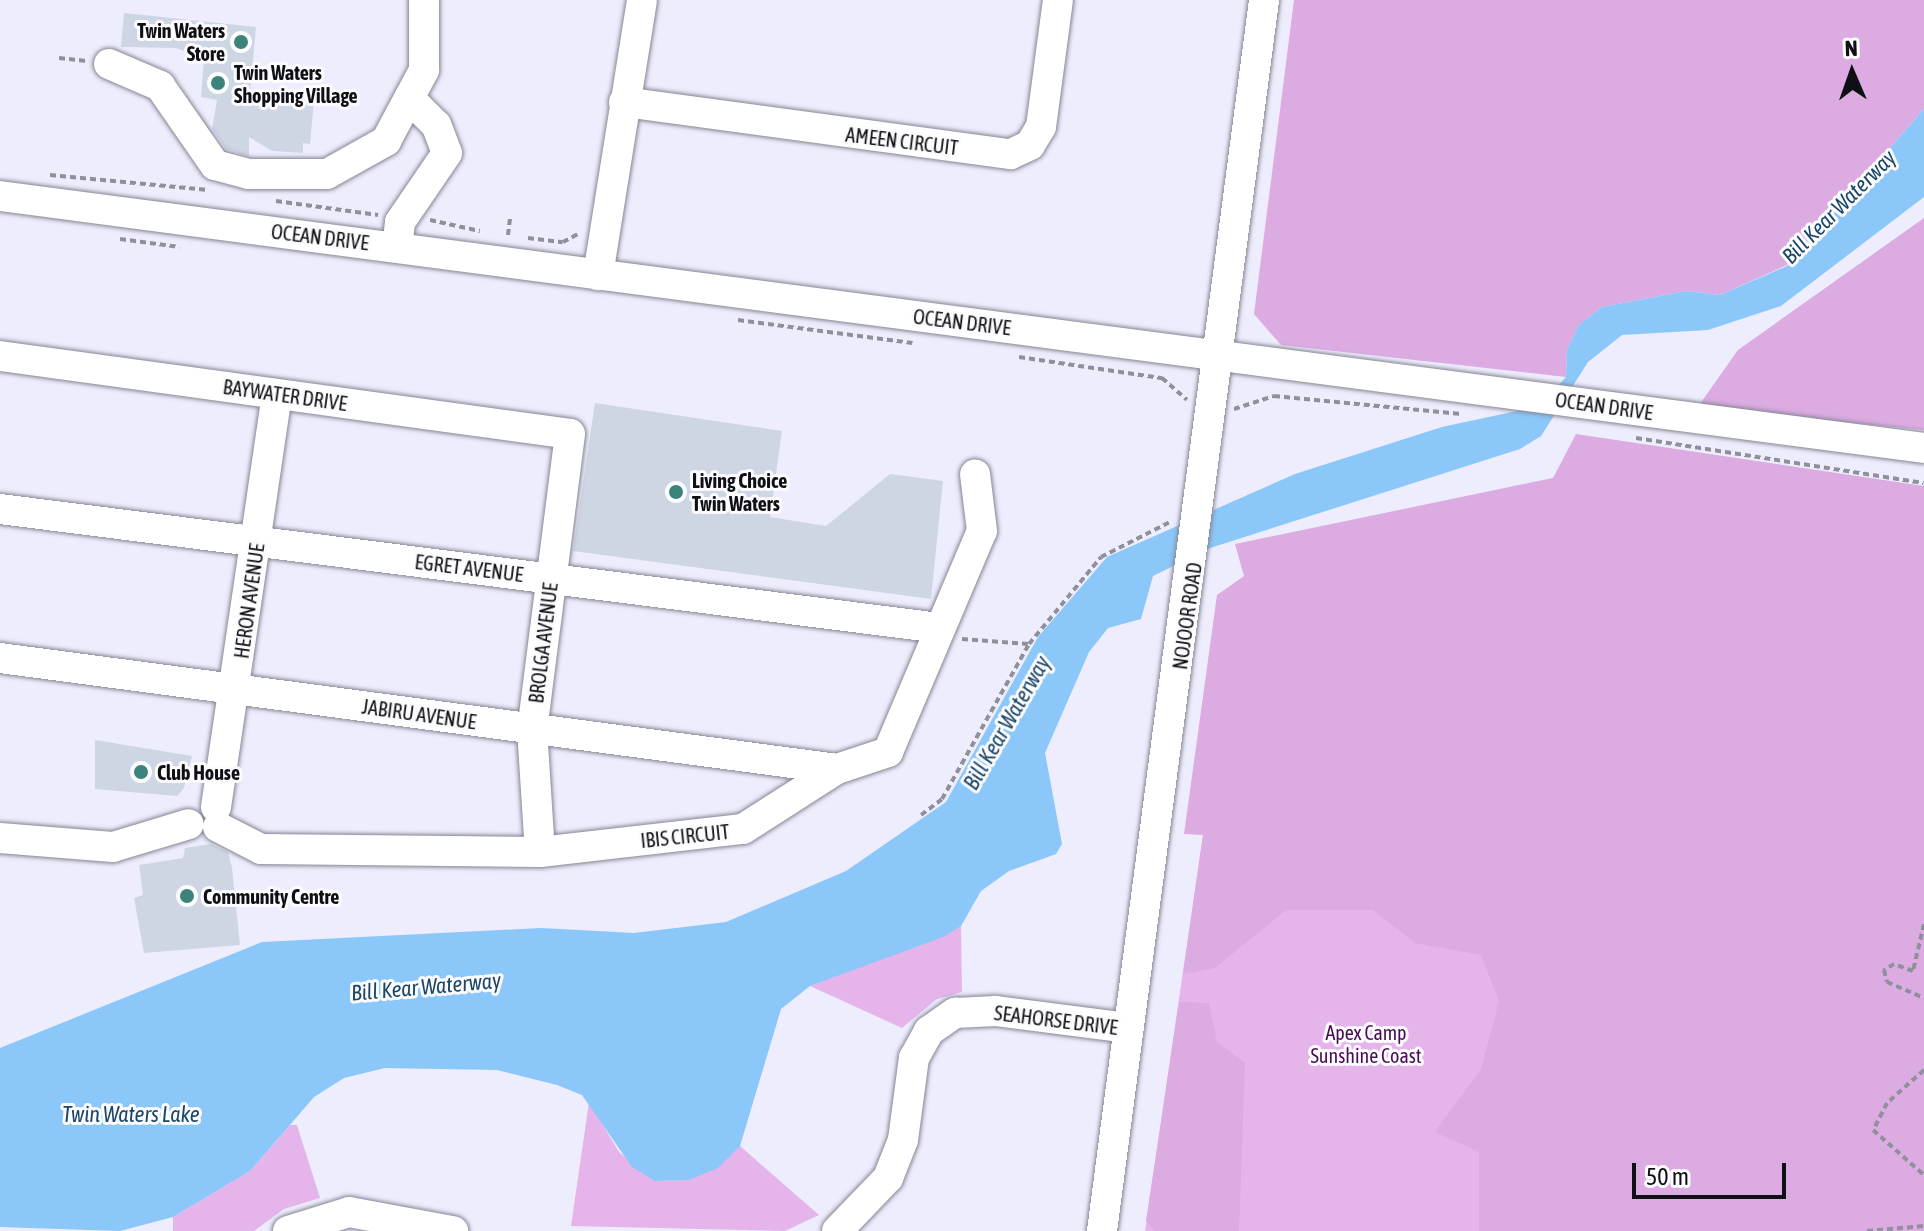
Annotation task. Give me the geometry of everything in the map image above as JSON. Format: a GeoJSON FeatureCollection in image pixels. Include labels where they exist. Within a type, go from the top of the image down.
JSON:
{"type":"FeatureCollection","features":[{"type":"Feature","properties":{"kind":"street"},"geometry":{"type":"LineString","coordinates":[[109,64],[160,86],[184,114],[203,157],[248,174],[327,174],[386,141],[424,70],[424,0]]}},
{"type":"Feature","properties":{"kind":"street"},"geometry":{"type":"LineString","coordinates":[[598,275],[642,0]]}},
{"type":"Feature","properties":{"kind":"street","name":"AMEEN CIRCUIT"},"geometry":{"type":"LineString","coordinates":[[624,102],[1011,154],[1030,145],[1041,127],[1058,0]]}},
{"type":"Feature","properties":{"kind":"street","name":"NOJOOR ROAD"},"geometry":{"type":"LineString","coordinates":[[1102,1231],[1128,1028],[1195,567],[1186,523],[1211,404],[1264,0]]}},
{"type":"Feature","properties":{"kind":"street"},"geometry":{"type":"LineString","coordinates":[[397,247],[403,217],[447,153],[436,125],[409,98]]}},
{"type":"Feature","properties":{"kind":"street","name":"OCEAN DRIVE"},"geometry":{"type":"LineString","coordinates":[[0,196],[1924,448]]}},
{"type":"Feature","properties":{"kind":"street","name":"BAYWATER DRIVE"},"geometry":{"type":"LineString","coordinates":[[0,356],[570,434]]}},
{"type":"Feature","properties":{"kind":"street","name":"HERON AVENUE"},"geometry":{"type":"LineString","coordinates":[[208,820],[237,690],[277,394]]}},
{"type":"Feature","properties":{"kind":"street","name":"BROLGA AVENUE"},"geometry":{"type":"LineString","coordinates":[[540,852],[532,729],[570,434]]}},
{"type":"Feature","properties":{"kind":"street","name":"IBIS CIRCUIT"},"geometry":{"type":"LineString","coordinates":[[208,820],[261,849],[540,852],[743,829],[837,769],[888,752],[982,531],[975,474]]}},
{"type":"Feature","properties":{"kind":"street","name":"EGRET AVENUE"},"geometry":{"type":"LineString","coordinates":[[0,509],[939,628]]}},
{"type":"Feature","properties":{"kind":"street","name":"JABIRU AVENUE"},"geometry":{"type":"LineString","coordinates":[[0,658],[837,769]]}},
{"type":"Feature","properties":{"kind":"street"},"geometry":{"type":"LineString","coordinates":[[0,838],[113,847],[208,820]]}},
{"type":"Feature","properties":{"kind":"street","name":"SEAHORSE DRIVE"},"geometry":{"type":"LineString","coordinates":[[837,1231],[888,1178],[903,1140],[914,1058],[929,1031],[955,1013],[996,1011],[1128,1028]]}},
{"type":"Feature","properties":{"kind":"street"},"geometry":{"type":"LineString","coordinates":[[288,1231],[349,1212],[453,1231]]}},
{"type":"Feature","properties":{"kind":"path"},"geometry":{"type":"LineString","coordinates":[[38,176],[85,174],[211,191]]}},
{"type":"Feature","properties":{"kind":"path"},"geometry":{"type":"LineString","coordinates":[[269,200],[563,242],[583,231],[604,234]]}},
{"type":"Feature","properties":{"kind":"path"},"geometry":{"type":"LineString","coordinates":[[508,235],[510,218]]}},
{"type":"Feature","properties":{"kind":"path"},"geometry":{"type":"LineString","coordinates":[[112,238],[193,248]]}},
{"type":"Feature","properties":{"kind":"path"},"geometry":{"type":"LineString","coordinates":[[733,319],[928,341]]}},
{"type":"Feature","properties":{"kind":"path"},"geometry":{"type":"LineString","coordinates":[[1010,354],[1153,376],[1187,402],[1236,409],[1274,396],[1469,414]]}},
{"type":"Feature","properties":{"kind":"path"},"geometry":{"type":"LineString","coordinates":[[1621,435],[1924,483]]}},
{"type":"Feature","properties":{"kind":"path"},"geometry":{"type":"LineString","coordinates":[[921,815],[942,799],[1029,644],[1101,557],[1186,523]]}},
{"type":"Feature","properties":{"kind":"path"},"geometry":{"type":"LineString","coordinates":[[939,628],[976,646],[1029,644]]}},
{"type":"Feature","properties":{"kind":"path"},"geometry":{"type":"LineString","coordinates":[[1924,924],[1913,971],[1894,964],[1884,970],[1887,982],[1924,998]]}},
{"type":"Feature","properties":{"kind":"path"},"geometry":{"type":"LineString","coordinates":[[1924,1070],[1887,1103],[1873,1130],[1924,1175]]}},
{"type":"Feature","properties":{"kind":"path"},"geometry":{"type":"LineString","coordinates":[[1867,1231],[1924,1226]]}},
{"type":"Feature","properties":{"kind":"green space","name":"Apex Camp Sunshine Coast"},"geometry":{"type":"Polygon","coordinates":[[[1203,835],[1641,891],[1597,1231],[1145,1231],[1203,835]]]}},
{"type":"Feature","properties":{"kind":"green space"},"geometry":{"type":"Polygon","coordinates":[[[961,926],[962,992],[937,999],[902,1028],[810,986],[961,926]]]}},
{"type":"Feature","properties":{"kind":"green space"},"geometry":{"type":"Polygon","coordinates":[[[589,1102],[619,1152],[655,1181],[689,1180],[740,1146],[819,1215],[785,1231],[571,1226],[589,1102]]]}},
{"type":"Feature","properties":{"kind":"green space"},"geometry":{"type":"Polygon","coordinates":[[[290,1125],[297,1125],[320,1198],[284,1209],[254,1231],[173,1231],[173,1217],[250,1171],[290,1125]]]}},
{"type":"Feature","properties":{"kind":"shaded area"},"geometry":{"type":"Polygon","coordinates":[[[1294,0],[1924,0],[1924,109],[1787,265],[1720,295],[1686,291],[1602,307],[1578,326],[1567,350],[1566,377],[1281,345],[1254,314],[1294,0]]]}},
{"type":"Feature","properties":{"kind":"shaded area"},"geometry":{"type":"Polygon","coordinates":[[[1924,218],[1924,430],[1697,408],[1738,350],[1924,218]]]}},
{"type":"Feature","properties":{"kind":"shaded area"},"geometry":{"type":"Polygon","coordinates":[[[1576,434],[1924,486],[1924,1231],[1479,1231],[1479,1152],[1435,1132],[1481,1069],[1499,1001],[1481,955],[1415,943],[1373,910],[1286,910],[1215,968],[1183,974],[1203,835],[1184,834],[1217,595],[1244,576],[1235,544],[1553,478],[1576,434]]]}},
{"type":"Feature","properties":{"kind":"shaded area"},"geometry":{"type":"Polygon","coordinates":[[[1179,1002],[1209,1003],[1217,1042],[1245,1063],[1239,1231],[1154,1231],[1146,1221],[1179,1002]]]}},
{"type":"Feature","properties":{"kind":"water","name":"Twin Waters Lake"},"geometry":{"type":"Polygon","coordinates":[[[1924,109],[1924,197],[1781,306],[1708,330],[1622,335],[1588,362],[1541,436],[1520,449],[1210,548],[1153,576],[1141,619],[1108,628],[1089,652],[1045,753],[1062,844],[1056,854],[1009,871],[981,891],[961,926],[943,937],[810,986],[781,1009],[740,1146],[718,1168],[689,1180],[655,1181],[632,1167],[582,1095],[557,1085],[497,1070],[385,1068],[344,1078],[314,1097],[250,1171],[173,1217],[120,1231],[0,1227],[0,1048],[262,942],[541,928],[634,933],[726,922],[846,871],[946,802],[1038,637],[1107,557],[1295,474],[1442,427],[1540,406],[1566,377],[1567,350],[1578,326],[1602,307],[1686,291],[1720,295],[1787,266],[1924,109]]]}},
{"type":"Feature","properties":{"kind":"building","name":"Twin Waters Shopping Village"},"geometry":{"type":"Polygon","coordinates":[[[124,13],[256,27],[250,92],[314,100],[310,144],[303,143],[303,153],[272,151],[249,137],[249,156],[226,149],[212,129],[217,100],[201,97],[204,58],[176,48],[121,47],[124,13]]]}},
{"type":"Feature","properties":{"kind":"building","name":"Living Choice Twin Waters"},"geometry":{"type":"Polygon","coordinates":[[[595,403],[782,431],[770,517],[826,526],[890,474],[943,481],[931,599],[573,551],[595,403]]]}},
{"type":"Feature","properties":{"kind":"building","name":"Club House"},"geometry":{"type":"Polygon","coordinates":[[[95,740],[192,756],[184,788],[177,796],[95,789],[95,740]]]}},
{"type":"Feature","properties":{"kind":"building","name":"Community Centre"},"geometry":{"type":"Polygon","coordinates":[[[211,844],[228,852],[240,945],[144,953],[134,898],[143,895],[139,865],[183,858],[185,848],[211,844]]]}},
{"type":"Feature","properties":{"kind":"place","name":"Twin Waters Store"},"geometry":{"type":"Point","coordinates":[241,42]}},
{"type":"Feature","properties":{"kind":"place","name":"Twin Waters Shopping Village"},"geometry":{"type":"Point","coordinates":[218,83]}},
{"type":"Feature","properties":{"kind":"place","name":"Living Choice Twin Waters"},"geometry":{"type":"Point","coordinates":[676,492]}},
{"type":"Feature","properties":{"kind":"place","name":"Club House"},"geometry":{"type":"Point","coordinates":[141,772]}},
{"type":"Feature","properties":{"kind":"place","name":"Community Centre"},"geometry":{"type":"Point","coordinates":[187,896]}},
{"type":"Feature","properties":{"kind":"water label","name":"Bill Kear Waterway"},"geometry":{"type":"Point","coordinates":[1839,207]}},
{"type":"Feature","properties":{"kind":"water label","name":"Bill Kear Waterway"},"geometry":{"type":"Point","coordinates":[1007,723]}},
{"type":"Feature","properties":{"kind":"water label","name":"Bill Kear Waterway"},"geometry":{"type":"Point","coordinates":[426,987]}}]}
